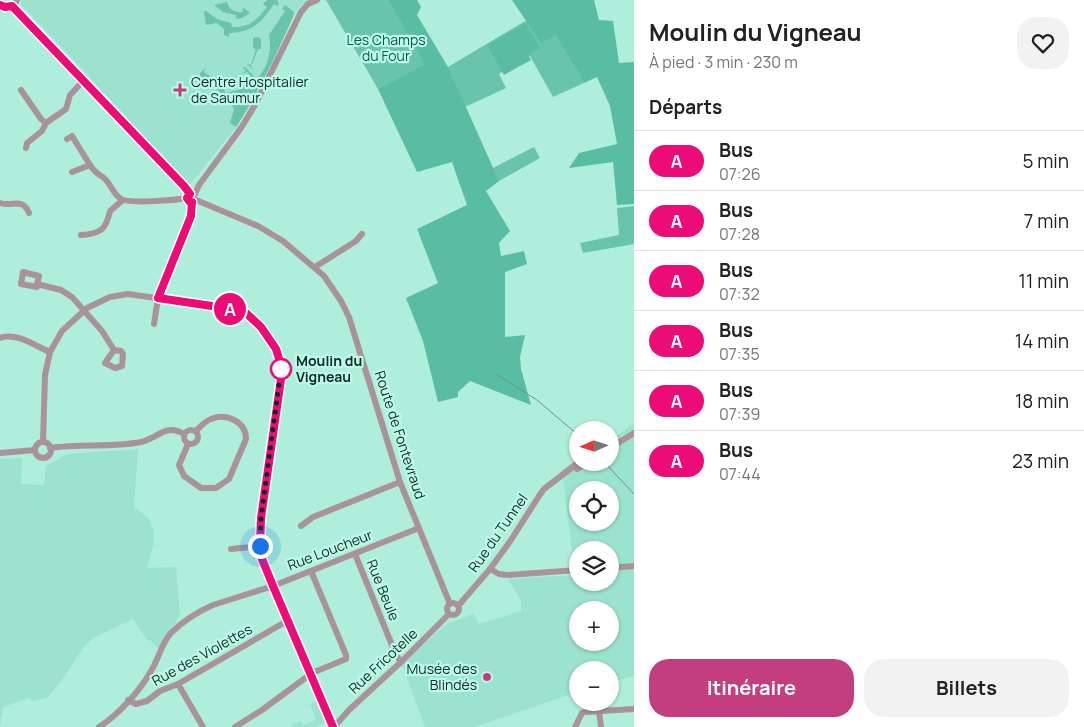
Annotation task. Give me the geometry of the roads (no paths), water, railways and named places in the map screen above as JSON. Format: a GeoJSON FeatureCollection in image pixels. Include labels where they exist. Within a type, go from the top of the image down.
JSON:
{"type":"FeatureCollection","features":[{"type":"Feature","properties":{"kind":"street"},"geometry":{"type":"LineString","coordinates":[[0,5],[5,7],[12,6],[17,0]]}},
{"type":"Feature","properties":{"kind":"street"},"geometry":{"type":"LineString","coordinates":[[154,324],[158,298],[191,216],[192,197],[199,184],[241,128],[301,12],[308,4],[317,0]]}},
{"type":"Feature","properties":{"kind":"street","name":"Route de Fontevraud"},"geometry":{"type":"LineString","coordinates":[[12,6],[184,186],[192,197],[272,233],[315,267],[328,280],[349,317],[400,482],[450,604]]}},
{"type":"Feature","properties":{"kind":"street"},"geometry":{"type":"LineString","coordinates":[[26,148],[27,142],[42,131],[46,123],[66,108],[70,95],[83,81]]}},
{"type":"Feature","properties":{"kind":"street"},"geometry":{"type":"LineString","coordinates":[[20,90],[46,123]]}},
{"type":"Feature","properties":{"kind":"street"},"geometry":{"type":"LineString","coordinates":[[68,139],[72,136],[97,175],[104,179],[119,202]]}},
{"type":"Feature","properties":{"kind":"street"},"geometry":{"type":"LineString","coordinates":[[72,172],[90,165]]}},
{"type":"Feature","properties":{"kind":"street"},"geometry":{"type":"LineString","coordinates":[[81,235],[93,234],[104,228],[110,211],[119,202],[192,197]]}},
{"type":"Feature","properties":{"kind":"street"},"geometry":{"type":"LineString","coordinates":[[0,203],[26,205],[29,213]]}},
{"type":"Feature","properties":{"kind":"street"},"geometry":{"type":"LineString","coordinates":[[315,267],[356,241],[362,234]]}},
{"type":"Feature","properties":{"kind":"street"},"geometry":{"type":"LineString","coordinates":[[37,284],[61,290],[72,297],[102,331],[114,350]]}},
{"type":"Feature","properties":{"kind":"street"},"geometry":{"type":"LineString","coordinates":[[42,442],[45,375],[50,352],[62,331],[83,311],[102,300],[116,295],[128,294],[232,309],[246,313],[261,327],[279,356],[282,370],[261,518],[260,546],[262,559],[310,674],[336,726]]}},
{"type":"Feature","properties":{"kind":"street"},"geometry":{"type":"LineString","coordinates":[[0,338],[14,336],[50,352]]}},
{"type":"Feature","properties":{"kind":"street"},"geometry":{"type":"LineString","coordinates":[[188,444],[179,465],[184,476],[201,488],[216,488],[228,479],[246,439],[246,432],[242,425],[234,420],[216,417],[209,419],[196,431]]}},
{"type":"Feature","properties":{"kind":"street"},"geometry":{"type":"LineString","coordinates":[[50,448],[133,443],[152,438],[171,429],[184,434]]}},
{"type":"Feature","properties":{"kind":"street"},"geometry":{"type":"LineString","coordinates":[[184,434],[189,430],[196,431]]}},
{"type":"Feature","properties":{"kind":"street"},"geometry":{"type":"LineString","coordinates":[[188,444],[198,440],[196,431]]}},
{"type":"Feature","properties":{"kind":"street"},"geometry":{"type":"LineString","coordinates":[[619,438],[634,431]]}},
{"type":"Feature","properties":{"kind":"street"},"geometry":{"type":"LineString","coordinates":[[619,442],[634,431]]}},
{"type":"Feature","properties":{"kind":"street"},"geometry":{"type":"LineString","coordinates":[[184,434],[184,441],[188,444]]}},
{"type":"Feature","properties":{"kind":"street"},"geometry":{"type":"LineString","coordinates":[[42,442],[48,444],[50,448],[49,454],[43,458],[37,455],[35,450],[37,444],[42,442]]}},
{"type":"Feature","properties":{"kind":"street"},"geometry":{"type":"LineString","coordinates":[[0,453],[35,450]]}},
{"type":"Feature","properties":{"kind":"street","name":"Rue du Tunnel"},"geometry":{"type":"LineString","coordinates":[[458,606],[511,540],[539,496],[569,470]]}},
{"type":"Feature","properties":{"kind":"street","name":"Rue du Tunnel"},"geometry":{"type":"LineString","coordinates":[[560,477],[571,471]]}},
{"type":"Feature","properties":{"kind":"street"},"geometry":{"type":"LineString","coordinates":[[301,526],[313,517],[400,482]]}},
{"type":"Feature","properties":{"kind":"street","name":"Rue Loucheur"},"geometry":{"type":"LineString","coordinates":[[99,727],[112,718],[149,675],[170,634],[199,611],[273,586],[419,528]]}},
{"type":"Feature","properties":{"kind":"street"},"geometry":{"type":"LineString","coordinates":[[231,549],[260,546]]}},
{"type":"Feature","properties":{"kind":"street","name":"Rue Beule"},"geometry":{"type":"LineString","coordinates":[[355,554],[396,655],[401,662]]}},
{"type":"Feature","properties":{"kind":"street"},"geometry":{"type":"LineString","coordinates":[[619,567],[634,566]]}},
{"type":"Feature","properties":{"kind":"street"},"geometry":{"type":"LineString","coordinates":[[490,568],[499,574],[569,570]]}},
{"type":"Feature","properties":{"kind":"street"},"geometry":{"type":"LineString","coordinates":[[236,727],[310,674],[346,659],[311,571]]}},
{"type":"Feature","properties":{"kind":"street"},"geometry":{"type":"LineString","coordinates":[[455,603],[458,606],[457,614],[453,615],[449,614],[446,609],[450,604],[455,603]]}},
{"type":"Feature","properties":{"kind":"street","name":"Rue Fricotelle"},"geometry":{"type":"LineString","coordinates":[[336,726],[349,710],[449,614]]}},
{"type":"Feature","properties":{"kind":"street","name":"Rue des Violettes"},"geometry":{"type":"LineString","coordinates":[[128,700],[136,704],[141,703],[160,691],[178,684],[287,621]]}},
{"type":"Feature","properties":{"kind":"street"},"geometry":{"type":"LineString","coordinates":[[178,684],[203,727]]}},
{"type":"Feature","properties":{"kind":"street"},"geometry":{"type":"LineString","coordinates":[[619,710],[634,709]]}},
{"type":"Feature","properties":{"kind":"street"},"geometry":{"type":"LineString","coordinates":[[575,727],[582,713],[599,711],[601,727]]}},
{"type":"Feature","properties":{"kind":"railway"},"geometry":{"type":"LineString","coordinates":[[496,374],[537,400],[569,427]]}},
{"type":"Feature","properties":{"kind":"railway"},"geometry":{"type":"LineString","coordinates":[[612,471],[634,494]]}},
{"type":"Feature","properties":{"kind":"place","name":"Centre Hospitalier de Saumur"},"geometry":{"type":"Point","coordinates":[180,90]}},
{"type":"Feature","properties":{"kind":"place","name":"Moulin du Vigneau"},"geometry":{"type":"Point","coordinates":[281,369]}},
{"type":"Feature","properties":{"kind":"place","name":"Musée des Blindés"},"geometry":{"type":"Point","coordinates":[487,677]}},
{"type":"Feature","properties":{"kind":"park label","name":"Les Champs du Four"},"geometry":{"type":"Point","coordinates":[386,48]}}]}
